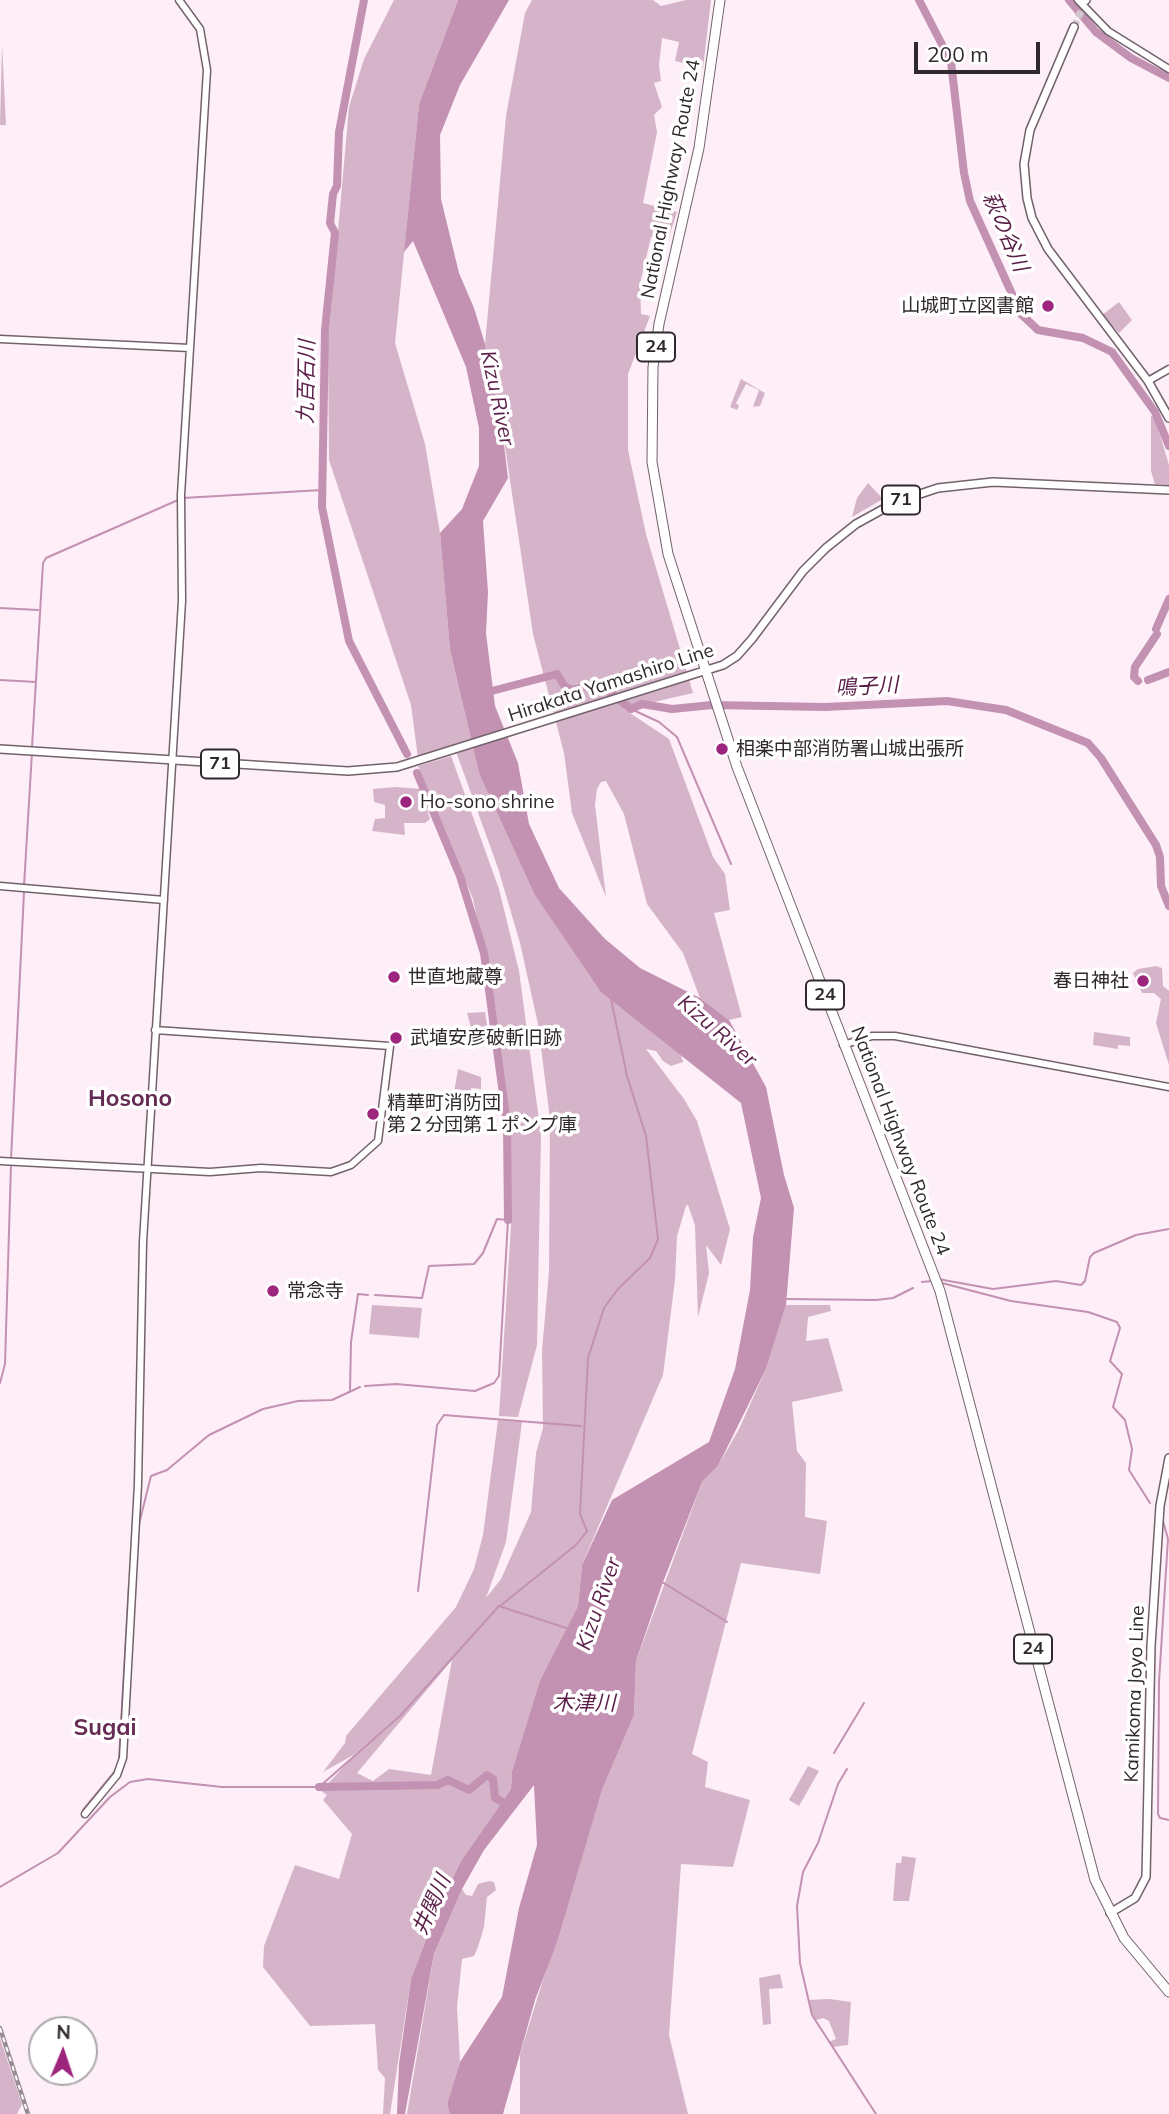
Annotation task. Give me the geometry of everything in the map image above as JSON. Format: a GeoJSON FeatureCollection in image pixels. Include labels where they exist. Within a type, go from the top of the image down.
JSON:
{"type":"FeatureCollection","features":[{"type":"Feature","properties":{"kind":"highway","name":"National Highway Route 24"},"geometry":{"type":"LineString","coordinates":[[720,0],[699,148],[659,324],[650,408],[652,462],[663,533],[704,672],[741,780],[938,1286],[1085,1851],[1110,1913],[1144,1965],[1169,1992]]}},
{"type":"Feature","properties":{"kind":"main road"},"geometry":{"type":"LineString","coordinates":[[1073,27],[1028,136],[1024,168],[1027,198],[1039,233],[1053,256],[1148,381],[1169,418]]}},
{"type":"Feature","properties":{"kind":"main road","name":"Hirakata Yamashiro Line"},"geometry":{"type":"LineString","coordinates":[[0,749],[366,772],[397,767],[704,672],[737,656],[803,571],[833,541],[896,502],[946,486],[993,482],[1169,490]]}},
{"type":"Feature","properties":{"kind":"main road","name":"Kamikoma Joyo Line"},"geometry":{"type":"LineString","coordinates":[[1110,1913],[1135,1898],[1146,1877],[1151,1646],[1160,1506],[1169,1458]]}},
{"type":"Feature","properties":{"kind":"street"},"geometry":{"type":"LineString","coordinates":[[85,1814],[117,1774],[124,1758],[138,1484],[140,1308],[173,761],[184,547],[181,495],[207,63],[200,29],[179,0]]}},
{"type":"Feature","properties":{"kind":"street"},"geometry":{"type":"LineString","coordinates":[[1083,0],[1108,31],[1169,69]]}},
{"type":"Feature","properties":{"kind":"street"},"geometry":{"type":"LineString","coordinates":[[0,339],[190,348]]}},
{"type":"Feature","properties":{"kind":"street"},"geometry":{"type":"LineString","coordinates":[[1148,381],[1169,369]]}},
{"type":"Feature","properties":{"kind":"street"},"geometry":{"type":"LineString","coordinates":[[0,886],[163,900]]}},
{"type":"Feature","properties":{"kind":"street"},"geometry":{"type":"LineString","coordinates":[[0,1161],[218,1172],[247,1168],[327,1172],[346,1169],[378,1141],[390,1046],[155,1030]]}},
{"type":"Feature","properties":{"kind":"street"},"geometry":{"type":"LineString","coordinates":[[843,1045],[872,1036],[895,1036],[1169,1087]]}},
{"type":"Feature","properties":{"kind":"shaded area"},"geometry":{"type":"Polygon","coordinates":[[[394,0],[458,0],[419,104],[395,343],[425,444],[440,533],[450,650],[479,773],[500,814],[650,1029],[681,1055],[683,1062],[671,1066],[663,1061],[656,1051],[646,1049],[684,1099],[697,1121],[730,1229],[721,1265],[706,1245],[709,1273],[698,1317],[695,1225],[688,1205],[686,1206],[677,1236],[675,1280],[663,1375],[582,1565],[578,1606],[540,1680],[512,1771],[511,1789],[461,1861],[437,1911],[411,1979],[390,2114],[383,2114],[385,2078],[378,2070],[375,2024],[310,2026],[263,1967],[264,1946],[295,1865],[339,1879],[352,1834],[323,1800],[327,1795],[321,1791],[368,1741],[355,1754],[323,1772],[345,1743],[346,1736],[456,1607],[474,1569],[483,1535],[498,1420],[522,1422],[506,1542],[486,1598],[501,1579],[531,1512],[536,1453],[543,1428],[542,1351],[549,1271],[550,1119],[538,1024],[520,943],[498,868],[454,746],[418,758],[411,705],[329,460],[328,344],[349,107],[364,59],[394,0]],[[452,1660],[357,1773],[373,1781],[389,1769],[431,1775],[452,1660]]]}},
{"type":"Feature","properties":{"kind":"shaded area"},"geometry":{"type":"Polygon","coordinates":[[[532,0],[653,0],[661,6],[686,0],[711,0],[703,68],[675,61],[679,42],[662,38],[659,65],[661,81],[654,83],[662,107],[654,115],[657,132],[643,203],[677,212],[668,240],[651,237],[640,284],[641,314],[650,316],[628,374],[628,450],[646,534],[693,693],[624,709],[669,739],[713,857],[725,874],[730,910],[714,913],[742,1017],[729,1020],[700,998],[683,953],[647,904],[624,814],[606,781],[601,782],[597,789],[595,805],[606,897],[572,813],[564,753],[533,634],[501,420],[485,344],[506,116],[525,13],[532,0]]]}},
{"type":"Feature","properties":{"kind":"shaded area"},"geometry":{"type":"Polygon","coordinates":[[[2,44],[5,105],[6,125],[0,125],[2,44]]]}},
{"type":"Feature","properties":{"kind":"shaded area"},"geometry":{"type":"Polygon","coordinates":[[[1119,302],[1132,320],[1119,333],[1102,315],[1119,302]]]}},
{"type":"Feature","properties":{"kind":"shaded area"},"geometry":{"type":"Polygon","coordinates":[[[741,379],[765,393],[760,406],[753,407],[759,390],[746,384],[736,403],[739,406],[737,410],[730,407],[741,379]]]}},
{"type":"Feature","properties":{"kind":"shaded area"},"geometry":{"type":"Polygon","coordinates":[[[1154,415],[1169,465],[1169,485],[1155,484],[1151,471],[1151,416],[1154,415]]]}},
{"type":"Feature","properties":{"kind":"shaded area"},"geometry":{"type":"Polygon","coordinates":[[[868,483],[883,499],[852,517],[857,498],[868,483]]]}},
{"type":"Feature","properties":{"kind":"shaded area"},"geometry":{"type":"Polygon","coordinates":[[[451,756],[499,889],[519,971],[541,1135],[537,1345],[518,1417],[499,1416],[511,1226],[510,1131],[489,973],[473,899],[418,766],[451,756]]]}},
{"type":"Feature","properties":{"kind":"shaded area"},"geometry":{"type":"Polygon","coordinates":[[[373,789],[421,789],[430,819],[425,823],[404,823],[405,835],[372,831],[375,819],[385,818],[385,805],[374,802],[373,789]]]}},
{"type":"Feature","properties":{"kind":"shaded area"},"geometry":{"type":"Polygon","coordinates":[[[1156,966],[1162,968],[1163,986],[1169,991],[1169,1065],[1156,1023],[1161,999],[1154,993],[1142,993],[1133,973],[1138,969],[1156,966]]]}},
{"type":"Feature","properties":{"kind":"shaded area"},"geometry":{"type":"Polygon","coordinates":[[[485,1012],[490,1044],[476,1045],[467,1013],[485,1012]]]}},
{"type":"Feature","properties":{"kind":"shaded area"},"geometry":{"type":"Polygon","coordinates":[[[1094,1032],[1130,1037],[1130,1046],[1118,1045],[1118,1049],[1093,1045],[1094,1032]]]}},
{"type":"Feature","properties":{"kind":"shaded area"},"geometry":{"type":"Polygon","coordinates":[[[458,1069],[481,1077],[481,1089],[471,1088],[470,1101],[460,1099],[460,1094],[454,1092],[458,1069]]]}},
{"type":"Feature","properties":{"kind":"shaded area"},"geometry":{"type":"Polygon","coordinates":[[[372,1305],[422,1308],[419,1338],[369,1334],[372,1305]]]}},
{"type":"Feature","properties":{"kind":"shaded area"},"geometry":{"type":"Polygon","coordinates":[[[786,1305],[830,1305],[831,1311],[808,1317],[806,1341],[828,1338],[843,1391],[792,1402],[797,1451],[806,1463],[805,1517],[827,1521],[820,1574],[741,1563],[692,1754],[708,1762],[705,1787],[750,1800],[733,1867],[681,1864],[669,2035],[688,2114],[520,2114],[520,2054],[602,1790],[634,1715],[636,1661],[702,1482],[718,1466],[739,1429],[766,1369],[786,1305]]]}},
{"type":"Feature","properties":{"kind":"shaded area"},"geometry":{"type":"Polygon","coordinates":[[[808,1766],[819,1771],[799,1806],[789,1800],[808,1766]]]}},
{"type":"Feature","properties":{"kind":"shaded area"},"geometry":{"type":"Polygon","coordinates":[[[902,1856],[916,1858],[909,1901],[893,1901],[896,1863],[901,1863],[902,1856]]]}},
{"type":"Feature","properties":{"kind":"shaded area"},"geometry":{"type":"Polygon","coordinates":[[[494,1882],[496,1890],[487,1897],[484,1927],[478,1947],[474,1956],[462,1959],[457,2007],[460,2062],[447,2104],[450,2114],[407,2114],[434,1954],[462,1889],[466,1895],[472,1896],[478,1884],[494,1882]]]}},
{"type":"Feature","properties":{"kind":"shaded area"},"geometry":{"type":"Polygon","coordinates":[[[780,1974],[783,1988],[769,1989],[771,2024],[763,2025],[759,1978],[780,1974]]]}},
{"type":"Feature","properties":{"kind":"shaded area"},"geometry":{"type":"Polygon","coordinates":[[[808,2000],[851,2002],[848,2045],[832,2047],[828,2042],[836,2039],[829,2021],[823,2018],[816,2020],[810,2009],[808,2000]]]}},
{"type":"Feature","properties":{"kind":"shaded area"},"geometry":{"type":"Polygon","coordinates":[[[0,2038],[22,2104],[17,2114],[0,2114],[0,2038]]]}},
{"type":"Feature","properties":{"kind":"water","name":"木津川"},"geometry":{"type":"Polygon","coordinates":[[[458,0],[509,0],[460,85],[440,135],[441,199],[459,273],[485,344],[501,420],[508,478],[483,521],[488,592],[486,633],[495,706],[518,763],[529,824],[559,888],[605,939],[640,968],[700,998],[729,1020],[766,1087],[784,1175],[794,1208],[786,1305],[766,1369],[718,1466],[702,1482],[663,1582],[636,1661],[634,1715],[602,1790],[557,1942],[535,2000],[503,2114],[450,2114],[447,2104],[460,2062],[502,1997],[519,1908],[537,1845],[534,1785],[484,1850],[462,1889],[434,1954],[405,2114],[397,2114],[399,2064],[411,1979],[437,1911],[461,1861],[511,1789],[512,1771],[540,1680],[578,1606],[582,1565],[612,1500],[709,1442],[735,1369],[750,1290],[753,1237],[761,1198],[741,1103],[601,992],[535,895],[479,773],[450,650],[440,533],[462,509],[479,466],[479,428],[466,367],[413,241],[404,252],[419,104],[458,0]]]}},
{"type":"Feature","properties":{"kind":"waterway","name":"九百石川"},"geometry":{"type":"LineString","coordinates":[[364,0],[339,132],[337,186],[333,194],[330,223],[335,233],[325,330],[322,507],[349,641],[407,754]]}},
{"type":"Feature","properties":{"kind":"waterway","name":"萩の谷川"},"geometry":{"type":"LineString","coordinates":[[919,0],[951,62],[964,173],[970,201],[1021,314],[1038,330],[1083,338],[1112,352],[1155,412],[1169,446]]}},
{"type":"Feature","properties":{"kind":"waterway"},"geometry":{"type":"LineString","coordinates":[[1069,0],[1096,32],[1131,58],[1169,78]]}},
{"type":"Feature","properties":{"kind":"waterway"},"geometry":{"type":"LineString","coordinates":[[183,498],[322,490]]}},
{"type":"Feature","properties":{"kind":"waterway"},"geometry":{"type":"LineString","coordinates":[[32,747],[43,563],[46,558],[178,500]]}},
{"type":"Feature","properties":{"kind":"waterway","name":"萩の谷川"},"geometry":{"type":"LineString","coordinates":[[1156,629],[1169,599]]}},
{"type":"Feature","properties":{"kind":"waterway"},"geometry":{"type":"LineString","coordinates":[[0,608],[38,610]]}},
{"type":"Feature","properties":{"kind":"waterway","name":"萩の谷川"},"geometry":{"type":"LineString","coordinates":[[1138,681],[1134,677],[1135,667],[1157,634]]}},
{"type":"Feature","properties":{"kind":"waterway","name":"萩の谷川"},"geometry":{"type":"LineString","coordinates":[[1148,680],[1169,672]]}},
{"type":"Feature","properties":{"kind":"waterway","name":"鳴子川"},"geometry":{"type":"LineString","coordinates":[[484,693],[557,674],[565,687],[574,690],[589,685],[607,690],[631,709],[642,704],[672,709],[712,705],[825,707],[947,701],[1006,710],[1088,743],[1101,758],[1156,845],[1160,857],[1161,886],[1169,906]]}},
{"type":"Feature","properties":{"kind":"waterway"},"geometry":{"type":"LineString","coordinates":[[0,680],[36,682]]}},
{"type":"Feature","properties":{"kind":"waterway"},"geometry":{"type":"LineString","coordinates":[[631,709],[659,722],[677,737],[731,864]]}},
{"type":"Feature","properties":{"kind":"waterway"},"geometry":{"type":"LineString","coordinates":[[24,886],[32,752]]}},
{"type":"Feature","properties":{"kind":"waterway","name":"九百石川"},"geometry":{"type":"LineString","coordinates":[[417,773],[460,876],[484,953],[507,1124],[508,1220]]}},
{"type":"Feature","properties":{"kind":"waterway"},"geometry":{"type":"LineString","coordinates":[[11,1159],[24,892]]}},
{"type":"Feature","properties":{"kind":"waterway"},"geometry":{"type":"LineString","coordinates":[[500,1606],[576,1545],[587,1531],[580,1514],[588,1358],[604,1308],[618,1289],[650,1258],[658,1239],[646,1136],[627,1076],[611,999]]}},
{"type":"Feature","properties":{"kind":"waterway"},"geometry":{"type":"LineString","coordinates":[[0,1383],[5,1364],[11,1165]]}},
{"type":"Feature","properties":{"kind":"waterway"},"geometry":{"type":"LineString","coordinates":[[365,1386],[396,1384],[475,1391],[494,1383],[499,1376],[508,1220],[497,1219],[483,1253],[474,1264],[429,1266],[422,1298],[375,1295]]}},
{"type":"Feature","properties":{"kind":"waterway"},"geometry":{"type":"LineString","coordinates":[[938,1279],[993,1289],[1056,1281],[1081,1285],[1085,1281],[1090,1257],[1094,1253],[1136,1235],[1169,1229]]}},
{"type":"Feature","properties":{"kind":"waterway"},"geometry":{"type":"LineString","coordinates":[[922,1282],[932,1281]]}},
{"type":"Feature","properties":{"kind":"waterway"},"geometry":{"type":"LineString","coordinates":[[942,1283],[1011,1301],[1088,1312],[1117,1322],[1120,1328],[1110,1361],[1122,1374],[1113,1407],[1125,1420],[1132,1449],[1129,1470],[1150,1503]]}},
{"type":"Feature","properties":{"kind":"waterway"},"geometry":{"type":"LineString","coordinates":[[784,1299],[876,1300],[893,1298],[913,1288]]}},
{"type":"Feature","properties":{"kind":"waterway"},"geometry":{"type":"LineString","coordinates":[[350,1391],[351,1342],[358,1294],[368,1295]]}},
{"type":"Feature","properties":{"kind":"waterway"},"geometry":{"type":"LineString","coordinates":[[139,1524],[151,1476],[167,1470],[209,1435],[263,1409],[298,1401],[332,1400],[360,1387]]}},
{"type":"Feature","properties":{"kind":"waterway"},"geometry":{"type":"LineString","coordinates":[[418,1591],[437,1425],[444,1415],[581,1426]]}},
{"type":"Feature","properties":{"kind":"waterway"},"geometry":{"type":"LineString","coordinates":[[1163,1521],[1168,1539],[1159,1682],[1158,1814],[1160,1818],[1169,1820]]}},
{"type":"Feature","properties":{"kind":"waterway"},"geometry":{"type":"LineString","coordinates":[[662,1582],[727,1622]]}},
{"type":"Feature","properties":{"kind":"waterway"},"geometry":{"type":"LineString","coordinates":[[119,1759],[129,1584]]}},
{"type":"Feature","properties":{"kind":"waterway","name":"Kizu River"},"geometry":{"type":"LineString","coordinates":[[0,1887],[58,1853],[110,1797],[130,1782],[148,1779],[222,1787],[319,1787],[400,1716],[499,1606],[566,1628]]}},
{"type":"Feature","properties":{"kind":"waterway"},"geometry":{"type":"LineString","coordinates":[[834,1753],[864,1703]]}},
{"type":"Feature","properties":{"kind":"waterway"},"geometry":{"type":"LineString","coordinates":[[847,1769],[838,1784],[818,1843],[803,1872],[797,1906],[800,1963],[812,2015],[876,2114]]}},
{"type":"Feature","properties":{"kind":"waterway"},"geometry":{"type":"LineString","coordinates":[[83,1810],[115,1771]]}},
{"type":"Feature","properties":{"kind":"waterway"},"geometry":{"type":"LineString","coordinates":[[319,1787],[437,1785],[448,1780],[469,1790],[487,1775],[493,1779],[495,1798],[508,1805]]}},
{"type":"Feature","properties":{"kind":"tunnel"},"geometry":{"type":"LineString","coordinates":[[1074,27],[1085,2]]}},
{"type":"Feature","properties":{"kind":"railway"},"geometry":{"type":"LineString","coordinates":[[0,2028],[28,2114]]}},
{"type":"Feature","properties":{"kind":"place","name":"山城町立図書館"},"geometry":{"type":"Point","coordinates":[1048,306]}},
{"type":"Feature","properties":{"kind":"place","name":"相楽中部消防署山城出張所"},"geometry":{"type":"Point","coordinates":[722,749]}},
{"type":"Feature","properties":{"kind":"place","name":"Ho-sono shrine"},"geometry":{"type":"Point","coordinates":[406,802]}},
{"type":"Feature","properties":{"kind":"place","name":"世直地蔵尊"},"geometry":{"type":"Point","coordinates":[394,977]}},
{"type":"Feature","properties":{"kind":"place","name":"春日神社"},"geometry":{"type":"Point","coordinates":[1143,981]}},
{"type":"Feature","properties":{"kind":"place","name":"武埴安彦破斬旧跡"},"geometry":{"type":"Point","coordinates":[396,1038]}},
{"type":"Feature","properties":{"kind":"place","name":"精華町消防団 第２分団第１ポンプ庫"},"geometry":{"type":"Point","coordinates":[373,1114]}},
{"type":"Feature","properties":{"kind":"place","name":"常念寺"},"geometry":{"type":"Point","coordinates":[273,1291]}},
{"type":"Feature","properties":{"kind":"district","name":"Hosono"},"geometry":{"type":"Point","coordinates":[130,1099]}},
{"type":"Feature","properties":{"kind":"district","name":"Sugai"},"geometry":{"type":"Point","coordinates":[105,1728]}},
{"type":"Feature","properties":{"kind":"water label","name":"井関川"},"geometry":{"type":"Point","coordinates":[432,1905]}}]}
